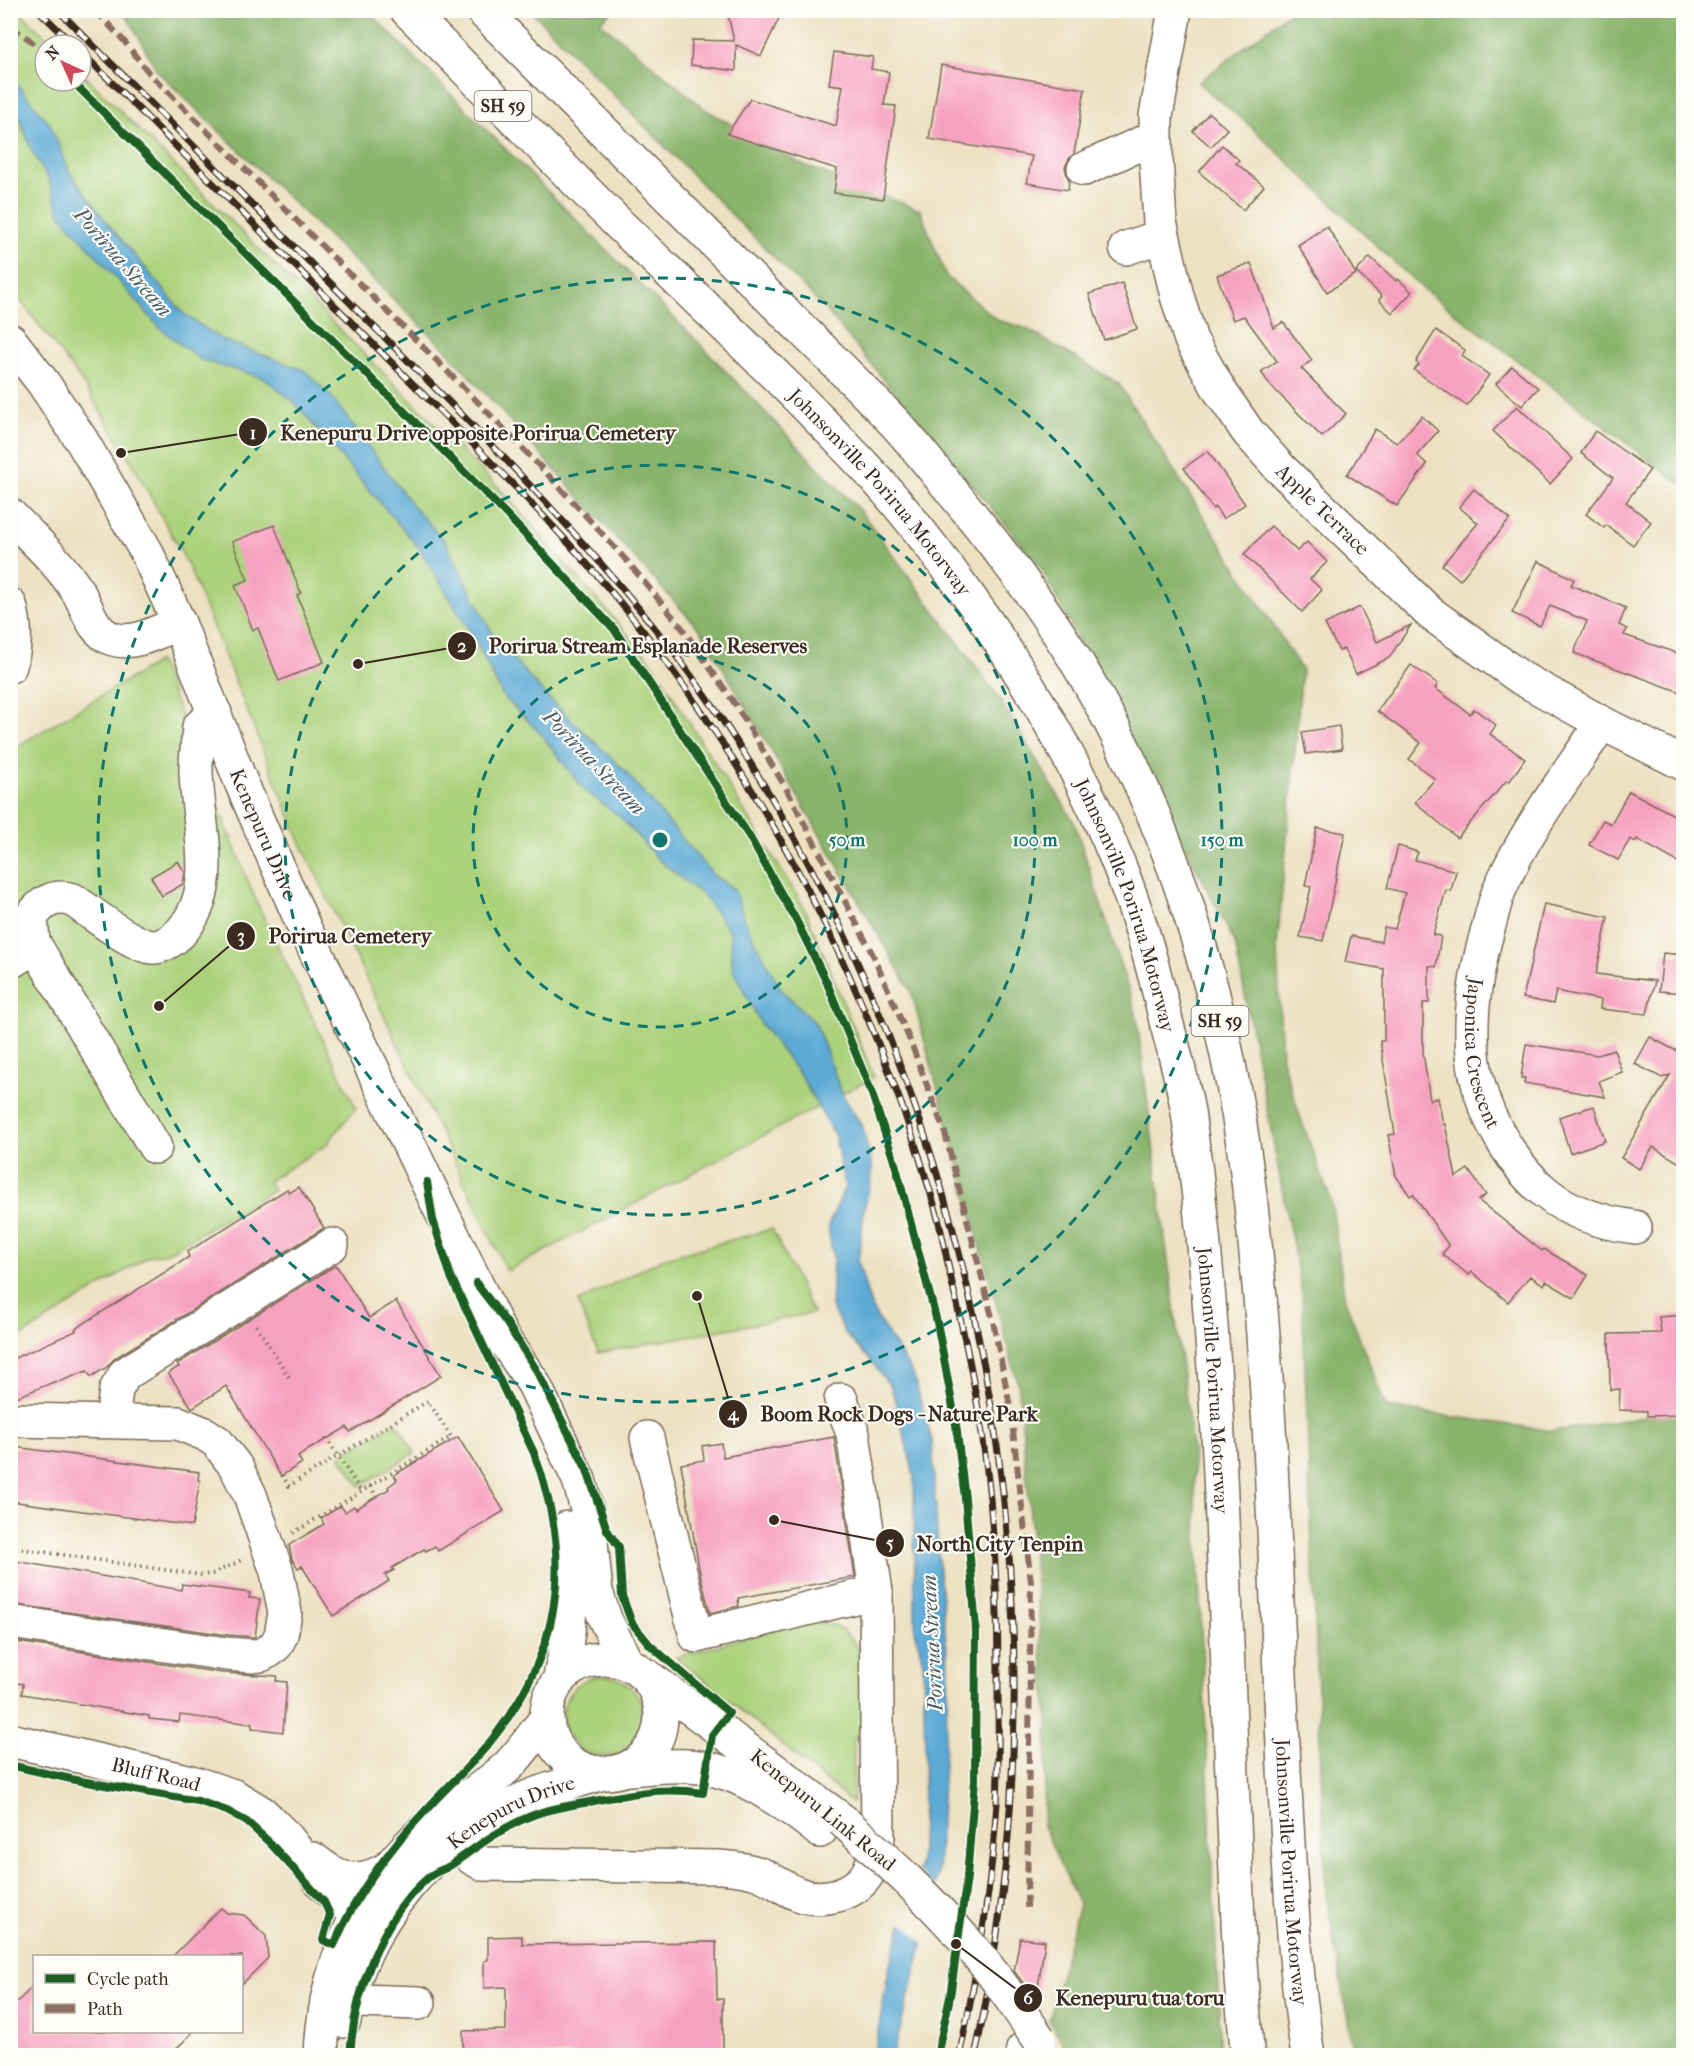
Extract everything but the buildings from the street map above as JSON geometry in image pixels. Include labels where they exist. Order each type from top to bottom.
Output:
[{"type":"main road","name":"Johnsonville Porirua Motorway","points":[[407,10],[597,203],[778,378],[880,484],[936,551],[1004,645],[1042,707],[1099,818],[1120,867],[1162,1004],[1187,1105],[1197,1187],[1209,1300],[1215,1396],[1239,1936],[1248,2055]]},
{"type":"main road","name":"Johnsonville Porirua Motorway","points":[[482,10],[897,425],[976,521],[1057,631],[1125,750],[1153,812],[1177,872],[1205,963],[1233,1080],[1245,1152],[1260,1293],[1296,1964],[1308,2055]]},
{"type":"main road","name":"Apple Terrace","points":[[1175,10],[1156,127],[1160,222],[1177,296],[1191,340],[1220,391],[1248,432],[1280,468],[1430,613],[1521,678],[1683,764]]},
{"type":"main road","points":[[1084,169],[1156,127]]},
{"type":"main road","points":[[1126,248],[1163,236]]},
{"type":"main road","name":"Kenepuru Drive","points":[[10,340],[69,422],[109,484],[146,551],[179,623],[241,782],[304,927],[502,1337],[534,1384],[579,1480],[588,1513],[596,1592],[605,1618],[633,1667]]},
{"type":"main road","points":[[10,515],[69,579],[79,593],[93,622],[105,636],[114,640],[135,641],[179,623]]},
{"type":"main road","points":[[10,605],[15,621],[15,640],[10,666]]},
{"type":"main road","points":[[154,1147],[22,937],[31,917],[41,904],[63,897],[73,900],[138,943],[152,947],[162,945],[177,936],[186,926],[196,908],[204,881],[196,768],[199,727],[215,713]]},
{"type":"main road","name":"Japonica Crescent","points":[[1602,723],[1525,839],[1500,887],[1482,951],[1473,1012],[1473,1051],[1479,1087],[1494,1126],[1514,1160],[1546,1193],[1573,1209],[1613,1224],[1635,1227]]},
{"type":"main road","points":[[112,1421],[116,1390],[125,1374],[332,1245]]},
{"type":"main road","name":"Kenepuru Drive","points":[[502,1337],[513,1379],[555,1473],[566,1519],[571,1593],[560,1678]]},
{"type":"main road","points":[[358,1914],[366,1918],[371,1917],[397,1881],[449,1846],[487,1865],[721,1867],[759,1874],[800,1895],[820,1898],[838,1895],[855,1886],[867,1874],[878,1838],[876,1592],[853,1434],[841,1400]]},
{"type":"main road","points":[[10,1420],[178,1423],[205,1434],[217,1442],[228,1455],[247,1487],[277,1572],[285,1613],[281,1635],[276,1645],[261,1655],[242,1656],[10,1622]]},
{"type":"main road","points":[[647,1438],[696,1636],[876,1592]]},
{"type":"main road","points":[[817,1607],[848,1619],[870,1645],[878,1667]]},
{"type":"main road","points":[[608,1658],[633,1667],[654,1687],[661,1705],[661,1725],[654,1744],[646,1754],[615,1771],[588,1772],[575,1766],[564,1758],[552,1742],[545,1720],[549,1699],[560,1678],[573,1667],[590,1659],[608,1658]]},
{"type":"main road","name":"Kenepuru Link Road","points":[[633,1667],[835,1829],[872,1875],[934,1933],[996,2008],[1035,2050]]},
{"type":"main road","name":"Kenepuru Drive","points":[[341,2055],[337,1959],[358,1914],[391,1867],[433,1822],[508,1766],[545,1720]]},
{"type":"main road","name":"Bluff Road","points":[[10,1740],[224,1791],[262,1813],[288,1839],[330,1892],[358,1914]]},
{"type":"main road","name":"Kenepuru Link Road","points":[[615,1771],[690,1766],[729,1774],[796,1813],[835,1829]]},
{"type":"main road","name":"Kenepuru Drive","points":[[321,2055],[338,2000],[389,1911],[403,1893],[449,1846],[488,1818],[524,1799],[545,1790],[615,1771]]},
{"type":"main road","name":"Bluff Road","points":[[288,1839],[339,1877],[358,1879],[379,1874],[391,1867]]},
{"type":"main road","points":[[338,2000],[419,2003]]},
{"type":"path","points":[[242,1301],[289,1377]]},
{"type":"path","points":[[282,1475],[289,1486],[428,1401],[451,1437],[289,1536]]},
{"type":"path","points":[[326,1438],[361,1491]]},
{"type":"path","points":[[370,1486],[377,1497]]},
{"type":"path","points":[[10,1546],[200,1575],[213,1574],[250,1556]]},
{"type":"green space","points":[[10,11],[19,11],[42,33],[33,33],[33,93],[93,93],[93,84],[499,488],[651,661],[803,905],[874,1077],[842,1094],[816,1024],[781,989],[746,924],[734,889],[714,876],[624,770],[547,697],[496,640],[444,540],[412,505],[303,370],[223,340],[184,314],[109,225],[70,173],[50,124],[17,85],[11,84]]},
{"type":"green space","points":[[121,11],[368,11],[695,339],[861,512],[997,695],[1074,822],[1136,1013],[1193,1453],[1221,2055],[1070,2055],[1049,2020],[1079,1904],[1043,1826],[1048,1723],[1019,1388],[911,991],[702,632],[443,347],[157,71],[131,23]]},
{"type":"green space","points":[[531,11],[612,11],[600,22],[706,110],[801,164],[920,210],[946,276],[997,320],[1025,328],[1118,383],[1302,670],[1277,948],[1282,1060],[1331,1201],[1345,1300],[1386,1407],[1553,1431],[1683,1411],[1683,2055],[1354,2055],[1326,1894],[1302,1293],[1235,943],[1040,566],[825,309]]},
{"type":"green space","points":[[1291,11],[1683,11],[1683,482],[1678,482],[1423,289],[1249,125],[1198,83]]},
{"type":"green space","points":[[11,110],[19,117],[32,151],[48,178],[60,214],[161,329],[201,360],[264,378],[294,402],[419,548],[471,632],[503,696],[542,735],[584,790],[619,816],[660,861],[704,896],[730,932],[733,970],[761,1024],[801,1076],[818,1107],[507,1271],[300,841],[187,563],[130,459],[81,380],[11,288]]},
{"type":"green space","points":[[159,661],[257,903],[356,1108],[326,1145],[268,1181],[273,1190],[165,1254],[150,1255],[11,1343],[11,750]]},
{"type":"green space","points":[[772,1229],[813,1313],[598,1353],[578,1302],[662,1259]]},
{"type":"green space","points":[[396,1422],[415,1453],[360,1486],[340,1456]]},
{"type":"green space","points":[[810,1619],[839,1627],[854,1642],[862,1655],[865,1723],[854,1741],[853,1803],[676,1657]]},
{"type":"green space","points":[[603,1676],[618,1679],[631,1688],[640,1701],[643,1716],[640,1731],[631,1744],[618,1753],[603,1756],[588,1753],[575,1744],[566,1731],[563,1716],[566,1701],[575,1688],[588,1679]]},
{"type":"water","name":"Porirua Stream","points":[[10,84],[17,84],[50,124],[70,173],[109,225],[184,314],[223,340],[304,370],[331,396],[412,505],[444,540],[496,640],[547,697],[624,770],[714,876],[734,889],[746,924],[781,989],[816,1024],[842,1094],[863,1128],[873,1171],[864,1210],[858,1262],[872,1309],[913,1374],[932,1440],[939,1568],[949,1672],[938,1872],[918,1962],[893,2055],[874,2055],[889,1968],[920,1865],[925,1752],[923,1663],[915,1630],[914,1475],[891,1387],[847,1336],[831,1307],[833,1258],[828,1226],[845,1187],[835,1137],[801,1076],[761,1024],[733,970],[730,932],[704,896],[660,861],[619,816],[584,790],[542,735],[503,696],[471,632],[419,548],[294,402],[264,378],[201,360],[161,329],[60,214],[48,178],[32,151],[19,117],[11,110]]},
{"type":"pier","points":[[916,1869],[937,1890],[925,1944],[901,1920]]},
{"type":"railway","points":[[38,10],[62,33]]},
{"type":"railway","points":[[58,10],[489,442],[584,544],[644,615],[673,651],[727,727],[815,876],[888,1034],[944,1198],[984,1366],[1008,1538],[1014,1712],[1003,1885],[975,2056]]},
{"type":"railway","points":[[93,64],[507,478],[607,587],[668,664],[752,790],[824,923],[856,991],[911,1132],[937,1214],[975,1392],[991,1508],[998,1642],[997,1803],[983,1930],[959,2056]]},
{"type":"marked path","points":[[95,10],[124,41],[149,73],[552,479],[627,561],[683,629],[735,704],[787,790],[873,955],[911,1043],[945,1133],[993,1321],[1010,1406],[1031,1582],[1027,1910]]},
{"type":"marked path","points":[[10,26],[33,43]]},
{"type":"cycle path","points":[[84,93],[504,512],[614,629],[749,836],[796,920],[827,983],[871,1091],[896,1167],[937,1322],[956,1424],[965,1499],[976,1629],[975,1780],[967,1877],[950,1997],[937,2056]]},
{"type":"cycle path","points":[[10,1765],[75,1780],[198,1801],[227,1811],[247,1822],[269,1842],[324,1902],[330,1915],[323,1940],[334,1945],[352,1908],[386,1857],[412,1825],[486,1747],[511,1713],[531,1678],[545,1643],[554,1607],[557,1570],[554,1533],[547,1493],[534,1453],[451,1277],[433,1220],[427,1182]]},
{"type":"cycle path","points":[[350,2056],[357,2007],[373,1958],[397,1913],[430,1876],[451,1865],[504,1829],[543,1812],[648,1792],[703,1793],[712,1735],[729,1713],[650,1645],[632,1623],[622,1596],[619,1547],[607,1530],[587,1470],[537,1371],[506,1322],[476,1283]]},
{"type":"place","name":"Kenepuru Drive opposite Porirua Cemetery","points":[[121,453]]},
{"type":"place","name":"Porirua Stream Esplanade Reserves","points":[[358,664]]},
{"type":"place","name":"Porirua Cemetery","points":[[159,1006]]},
{"type":"place","name":"Boom Rock Dogs - Nature Park","points":[[697,1296]]},
{"type":"place","name":"North City Tenpin","points":[[774,1520]]},
{"type":"place","name":"Kenepuru tua toru","points":[[956,1944]]}]
